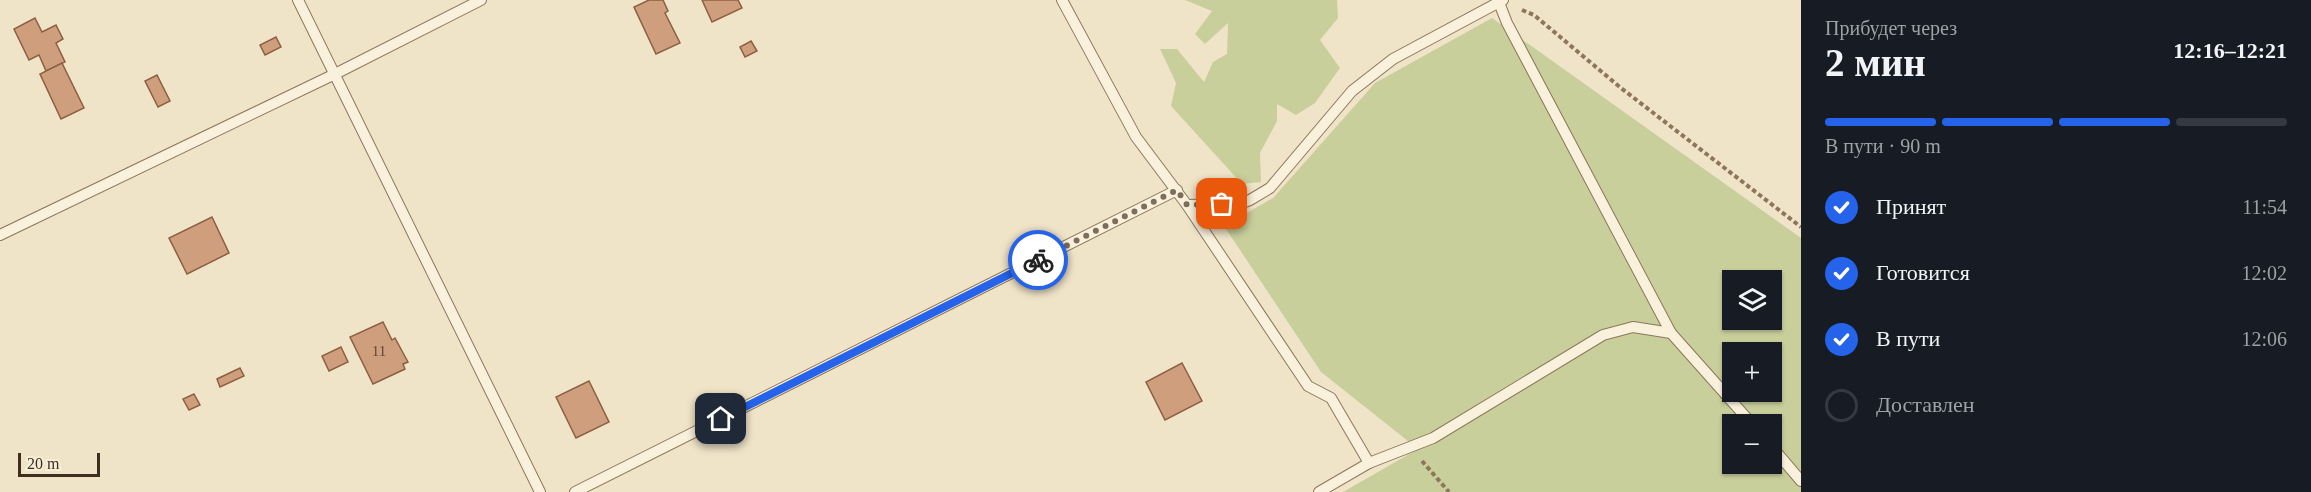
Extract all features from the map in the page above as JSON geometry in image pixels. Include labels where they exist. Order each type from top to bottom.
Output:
[{"type":"lane","points":[[298,0],[540,492]]},
{"type":"lane","points":[[0,236],[335,74],[481,0]]},
{"type":"lane","points":[[1062,0],[1136,137],[1177,190],[1308,386],[1330,398],[1369,463]]},
{"type":"lane","points":[[1187,205],[1239,204],[1270,188],[1352,91],[1393,59],[1500,1],[1507,23],[1671,333],[1743,414]]},
{"type":"lane","points":[[575,492],[1177,190]]},
{"type":"lane","points":[[1319,492],[1369,463],[1433,438],[1603,335],[1633,327],[1671,333]]},
{"type":"lane","points":[[1782,459],[1801,481]]},
{"type":"path","points":[[1500,1],[1534,15],[1621,88],[1801,227]]},
{"type":"path","points":[[1410,447],[1449,492]]},
{"type":"green space","points":[[1185,0],[1337,0],[1338,18],[1320,40],[1340,68],[1315,103],[1296,115],[1277,104],[1277,121],[1260,153],[1261,182],[1242,184],[1171,106],[1176,83],[1160,49],[1177,49],[1204,82],[1213,62],[1227,54],[1228,23],[1205,44],[1195,34],[1212,11]]},
{"type":"green space","points":[[1492,18],[1801,238],[1801,492],[1343,492],[1418,449],[1321,372],[1224,226],[1273,198],[1375,83]]},
{"type":"building","points":[[649,0],[663,0],[668,11],[665,13],[680,43],[656,54],[634,7]]},
{"type":"building","points":[[702,0],[738,0],[742,8],[712,22]]},
{"type":"building","points":[[35,18],[42,32],[56,25],[63,39],[56,43],[65,62],[46,71],[39,55],[29,60],[14,29]]},
{"type":"building","points":[[276,37],[281,47],[265,55],[260,45]]},
{"type":"building","points":[[751,41],[757,51],[745,57],[740,47]]},
{"type":"building","points":[[62,63],[84,108],[61,119],[40,74]]},
{"type":"building","points":[[157,75],[170,101],[158,107],[145,81]]},
{"type":"building","points":[[212,217],[229,253],[187,274],[169,238]]},
{"type":"building","points":[[383,322],[392,340],[395,338],[408,362],[403,364],[405,369],[373,384],[350,337]]},
{"type":"building","points":[[341,347],[348,362],[329,371],[322,356]]},
{"type":"building","points":[[1182,363],[1202,401],[1165,420],[1146,382]]},
{"type":"building","points":[[240,368],[244,376],[220,387],[217,379]]},
{"type":"building","points":[[589,381],[609,422],[576,438],[556,397]]},
{"type":"building","points":[[194,394],[200,405],[189,410],[183,399]]},
{"type":"way so far","points":[[1038,260],[1177,190],[1187,205],[1222,204]]},
{"type":"route","points":[[721,419],[1038,260]]}]
